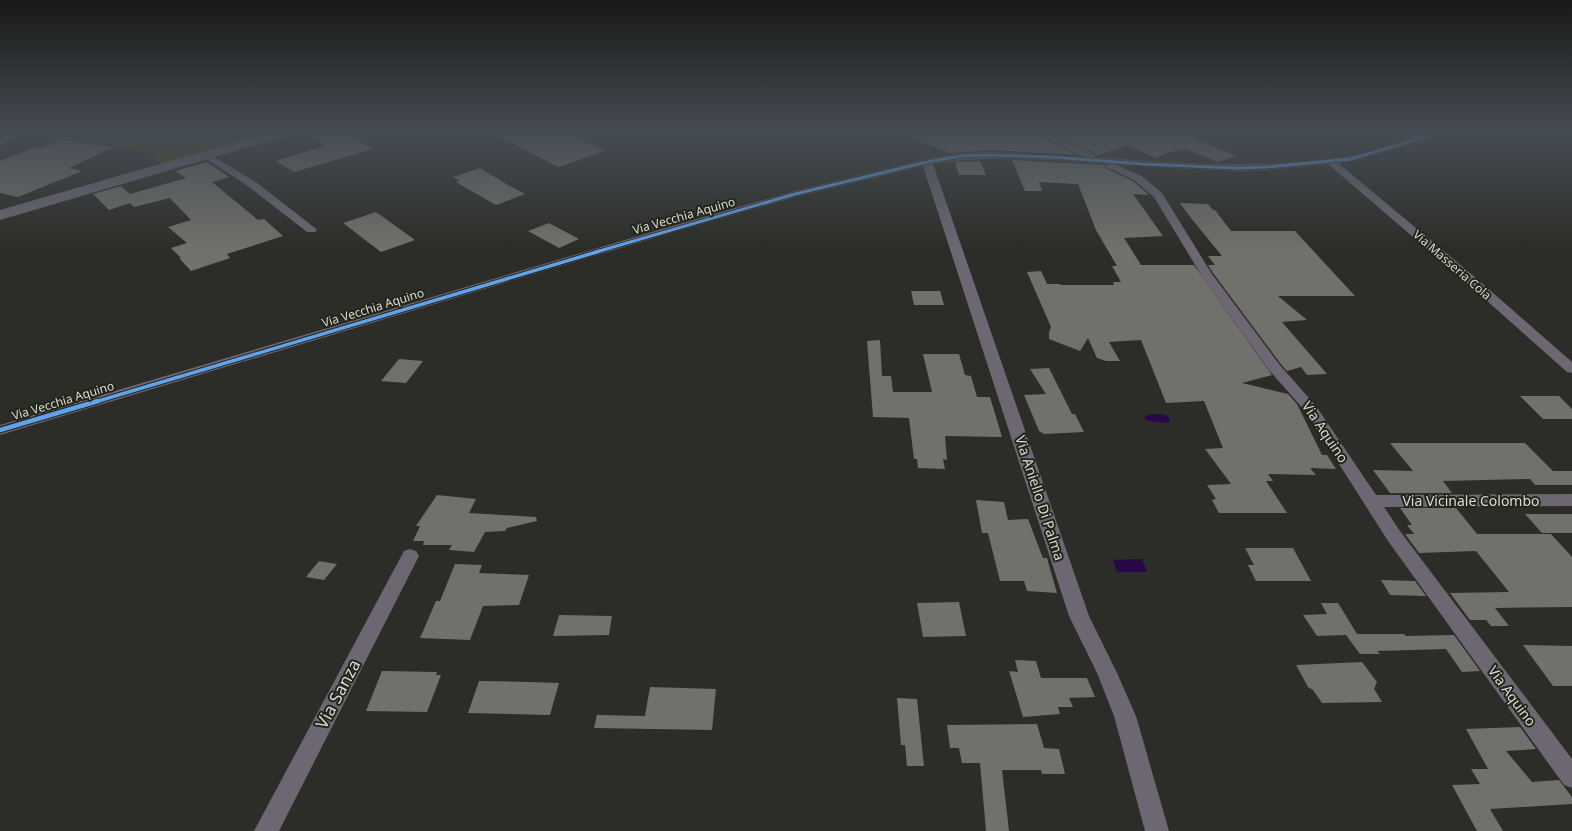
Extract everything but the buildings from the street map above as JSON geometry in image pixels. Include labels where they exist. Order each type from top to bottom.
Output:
[{"type":"main road","points":[[0,215],[148,172]]},
{"type":"street","points":[[233,172],[252,184],[311,230]]},
{"type":"street","name":"Via Vecchia Aquino","points":[[0,430],[666,231],[795,194],[887,172]]},
{"type":"street","name":"Via Aniello Di Palma","points":[[930,172],[1079,616],[1107,673],[1125,716],[1157,831]]},
{"type":"street","name":"Via Aquino","points":[[1124,172],[1138,178],[1158,195],[1208,275],[1274,367],[1312,409],[1394,536],[1572,777]]},
{"type":"street","name":"Via Masseria Cola","points":[[1343,172],[1467,276],[1572,369]]},
{"type":"street","name":"Via Vicinale Colombo","points":[[1371,501],[1572,500]]},
{"type":"street","name":"Via Sanza","points":[[266,831],[410,556]]},
{"type":"shaded area","points":[[1158,414],[1169,417],[1170,422],[1164,423],[1149,421],[1144,418],[1147,415]]},
{"type":"shaded area","points":[[1142,559],[1147,572],[1117,572],[1113,560]]},
{"type":"cycle path","points":[[0,430],[666,231],[795,194],[887,172]]}]
